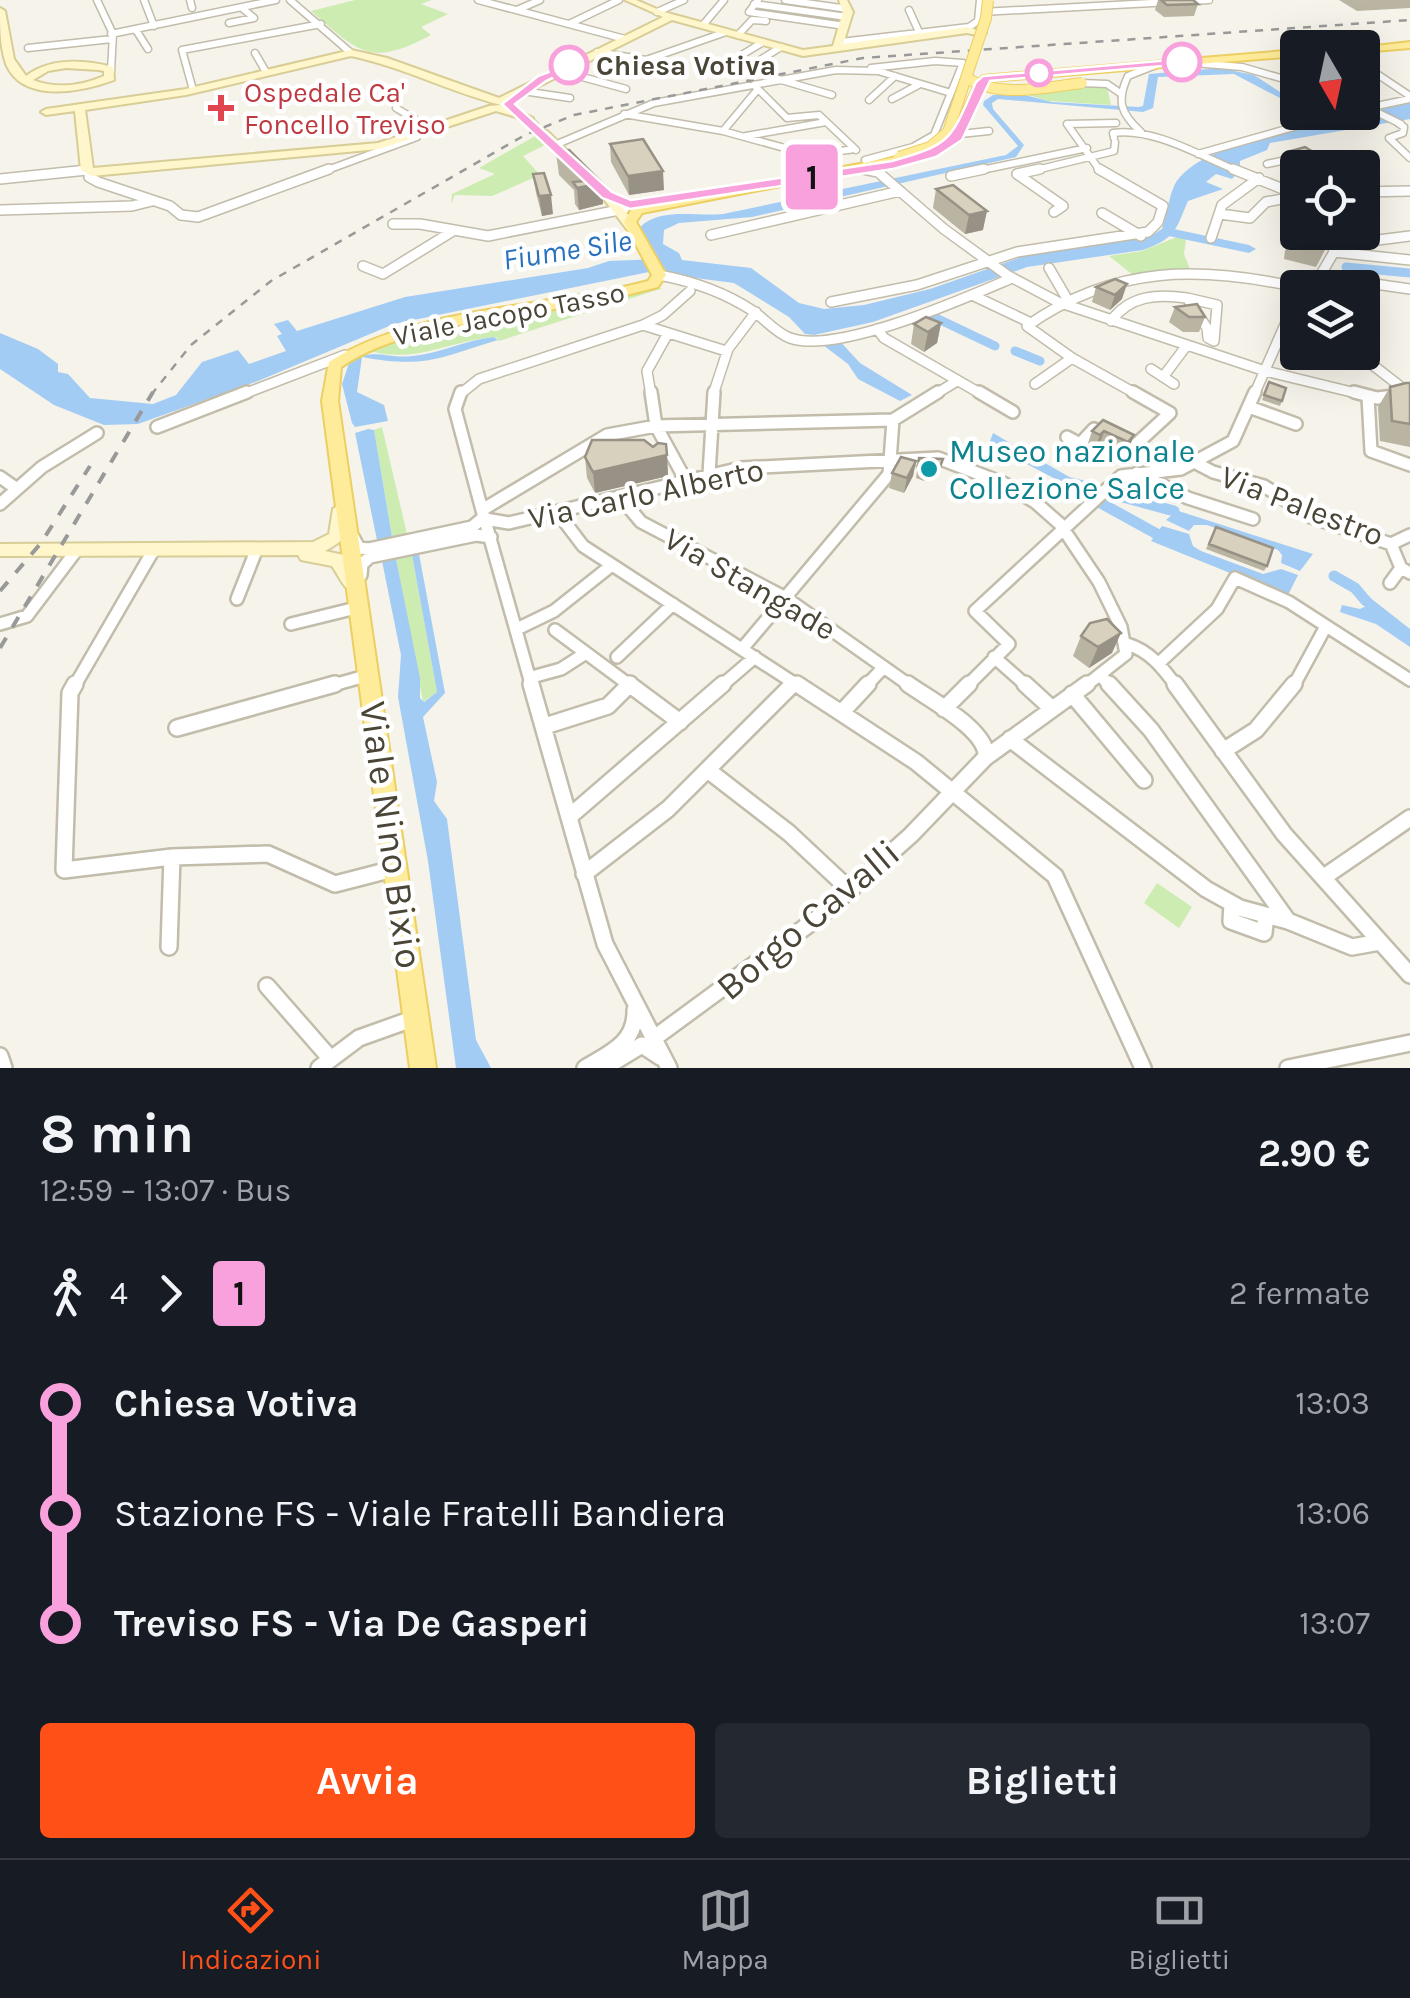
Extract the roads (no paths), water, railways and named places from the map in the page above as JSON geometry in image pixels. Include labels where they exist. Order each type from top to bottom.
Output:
[{"type":"main road","points":[[657,282],[646,250],[632,229],[630,219],[640,208],[845,171],[930,147],[946,136],[982,33],[988,0]]},
{"type":"main road","points":[[1380,47],[1410,45]]},
{"type":"main road","points":[[879,160],[931,154],[960,134],[981,82],[991,77],[1280,55]]},
{"type":"main road","points":[[967,78],[975,85],[1004,89],[1082,84],[1161,64]]},
{"type":"main road","name":"Viale Jacopo Tasso","points":[[345,356],[370,344],[657,282]]},
{"type":"main road","points":[[330,376],[334,365],[345,356]]},
{"type":"main road","name":"Viale Nino Bixio","points":[[330,376],[346,518],[423,1066]]},
{"type":"street","points":[[97,0],[107,14],[112,37],[113,91]]},
{"type":"street","points":[[144,0],[154,26]]},
{"type":"street","points":[[28,48],[112,37],[276,0]]},
{"type":"street","points":[[290,0],[351,53]]},
{"type":"street","points":[[478,0],[625,39]]},
{"type":"street","points":[[517,10],[540,0]]},
{"type":"street","points":[[569,24],[619,0]]},
{"type":"street","points":[[629,0],[670,17],[807,53],[970,26],[978,22],[980,0]]},
{"type":"street","points":[[657,12],[684,0]]},
{"type":"street","points":[[702,25],[724,0]]},
{"type":"street","points":[[786,0],[846,13]]},
{"type":"street","points":[[996,12],[997,0]]},
{"type":"street","points":[[980,12],[1208,0]]},
{"type":"street","points":[[756,2],[748,11],[846,13]]},
{"type":"street","points":[[229,24],[254,18],[242,8]]},
{"type":"street","points":[[908,10],[919,32]]},
{"type":"street","points":[[0,12],[4,48],[14,71],[30,83],[47,88],[86,85],[113,91],[192,90],[351,53],[394,63],[528,120],[518,104],[523,91]]},
{"type":"street","points":[[844,44],[846,13]]},
{"type":"street","points":[[85,107],[85,151],[97,169],[179,214],[198,217],[497,105],[557,70],[670,17]]},
{"type":"street","points":[[598,52],[646,60],[732,34],[755,19],[795,24]]},
{"type":"street","points":[[176,22],[183,31]]},
{"type":"street","points":[[192,90],[182,50],[320,24]]},
{"type":"street","points":[[136,30],[148,49]]},
{"type":"street","points":[[844,44],[968,30],[982,33]]},
{"type":"street","points":[[740,56],[764,42]]},
{"type":"street","points":[[760,60],[781,47]]},
{"type":"street","points":[[255,52],[266,72]]},
{"type":"street","points":[[14,66],[44,69],[95,65],[109,62],[114,54]]},
{"type":"street","points":[[1183,62],[1242,67],[1280,79]]},
{"type":"street","points":[[555,144],[654,102],[755,86],[778,78],[963,63],[942,122],[930,139],[879,160],[854,148],[819,116],[788,118],[755,86]]},
{"type":"street","points":[[831,302],[917,286],[1033,249],[1142,236],[1158,222],[1163,206],[1103,175],[1097,158],[1067,124],[1104,124],[1118,117],[1131,74],[1161,64]]},
{"type":"street","points":[[95,65],[113,91]]},
{"type":"street","points":[[28,79],[44,69]]},
{"type":"street","points":[[557,70],[626,89]]},
{"type":"street","points":[[866,70],[951,93]]},
{"type":"street","points":[[1054,212],[1063,206],[1016,174],[1114,151],[1118,75]]},
{"type":"street","points":[[1380,75],[1410,98]]},
{"type":"street","points":[[869,100],[895,76]]},
{"type":"street","points":[[778,78],[832,94]]},
{"type":"street","points":[[1380,78],[1384,78]]},
{"type":"street","points":[[892,99],[920,84]]},
{"type":"street","points":[[1082,84],[1107,84],[1127,131],[1202,155],[1280,187]]},
{"type":"street","points":[[723,131],[755,86]]},
{"type":"street","points":[[46,112],[85,107],[113,91]]},
{"type":"street","points":[[523,91],[570,98]]},
{"type":"street","points":[[1380,105],[1410,98]]},
{"type":"street","points":[[396,108],[433,130]]},
{"type":"street","points":[[624,114],[723,131],[810,155],[854,148]]},
{"type":"street","points":[[1380,114],[1408,131],[1389,138],[1410,158]]},
{"type":"street","points":[[1118,117],[1147,135]]},
{"type":"street","points":[[742,137],[826,122]]},
{"type":"street","points":[[1202,155],[1228,143],[1280,129]]},
{"type":"street","points":[[0,179],[378,148],[433,130]]},
{"type":"street","points":[[960,134],[990,131]]},
{"type":"street","points":[[544,133],[623,207],[632,229]]},
{"type":"street","points":[[951,176],[1087,148]]},
{"type":"street","points":[[879,160],[876,171],[990,264],[1062,300],[1111,321],[1342,391],[1391,397],[1398,393],[1398,386]]},
{"type":"street","points":[[1267,164],[1280,161]]},
{"type":"street","points":[[1211,238],[1227,200],[1259,178]]},
{"type":"street","points":[[711,235],[898,190]]},
{"type":"street","points":[[1380,192],[1410,191]]},
{"type":"street","points":[[393,224],[420,224],[488,236],[623,207],[699,196]]},
{"type":"street","points":[[1220,214],[1250,218],[1266,202],[1280,199]]},
{"type":"street","points":[[0,210],[132,206],[152,200]]},
{"type":"street","points":[[1102,213],[1142,236]]},
{"type":"street","points":[[363,266],[383,274],[454,231]]},
{"type":"street","points":[[1380,240],[1410,236]]},
{"type":"street","points":[[1324,270],[1334,252],[1410,260]]},
{"type":"street","points":[[1049,268],[1062,300]]},
{"type":"street","points":[[1029,324],[1062,300],[1137,278],[1214,272],[1280,282]]},
{"type":"street","points":[[657,282],[689,279],[756,312],[788,338],[809,341],[878,329],[1010,277]]},
{"type":"street","points":[[657,282],[684,282],[690,285],[690,291]]},
{"type":"street","points":[[1380,286],[1406,290]]},
{"type":"street","points":[[668,1066],[605,944],[455,409],[464,388],[479,379],[643,324],[663,315],[690,291],[707,289]]},
{"type":"street","points":[[972,295],[1029,324],[1072,358],[1170,412],[1132,448]]},
{"type":"street","points":[[1111,321],[1127,303],[1157,296],[1186,297],[1217,305],[1214,340],[1208,338],[1207,328],[1186,297]]},
{"type":"street","points":[[708,474],[714,379],[726,351],[756,312]]},
{"type":"street","points":[[643,324],[726,351]]},
{"type":"street","points":[[878,329],[884,338],[1012,412]]},
{"type":"street","points":[[668,335],[647,372],[656,426],[684,480]]},
{"type":"street","points":[[944,709],[1009,644],[975,611],[1089,502],[1122,476],[1181,469],[1232,442],[1280,336]]},
{"type":"street","points":[[1164,376],[1187,345]]},
{"type":"street","points":[[157,427],[345,356]]},
{"type":"street","points":[[1036,384],[1072,358]]},
{"type":"street","points":[[1150,369],[1174,384]]},
{"type":"street","points":[[1378,370],[1410,394]]},
{"type":"street","points":[[301,373],[330,376]]},
{"type":"street","points":[[418,543],[472,527],[484,515],[608,434],[656,426],[893,420],[958,381]]},
{"type":"street","points":[[1368,396],[1371,451],[1408,464]]},
{"type":"street","points":[[1248,408],[1296,424]]},
{"type":"street","points":[[745,645],[889,474],[893,420]]},
{"type":"street","points":[[1068,437],[1080,444],[1094,429],[1150,458],[1160,471]]},
{"type":"street","points":[[0,504],[16,488],[97,432]]},
{"type":"street","name":"Via Carlo Alberto","points":[[491,537],[509,524],[708,474],[740,468],[893,458],[938,458],[966,465],[1007,486],[1064,526]]},
{"type":"street","name":"Via Palestro","points":[[1194,462],[1212,472],[1264,486],[1295,509],[1330,524],[1392,544],[1410,535]]},
{"type":"street","points":[[1138,473],[1183,496],[1253,519]]},
{"type":"street","points":[[0,477],[16,488]]},
{"type":"street","points":[[0,550],[316,548],[333,541],[340,533],[344,497]]},
{"type":"street","name":"Via Stangade","points":[[620,497],[641,522],[786,598],[872,656],[883,668],[980,735],[988,749],[986,757]]},
{"type":"street","points":[[558,513],[583,546],[745,645],[755,657],[955,791],[1055,876],[1143,1068]]},
{"type":"street","name":"Via Carlo Alberto","points":[[484,515],[509,524]]},
{"type":"street","points":[[346,518],[356,544],[369,553]]},
{"type":"street","points":[[1064,526],[1096,576],[1127,644],[1140,648],[1159,664],[1284,834],[1410,976]]},
{"type":"street","points":[[359,599],[362,564],[369,553],[476,535],[491,537]]},
{"type":"street","points":[[1390,583],[1405,571],[1392,544]]},
{"type":"street","points":[[0,624],[27,616],[76,551]]},
{"type":"street","points":[[153,551],[70,692],[64,870],[172,856],[268,854],[335,884],[397,868]]},
{"type":"street","points":[[238,599],[262,551]]},
{"type":"street","points":[[262,551],[338,560],[359,599]]},
{"type":"street","points":[[519,628],[554,611],[612,565]]},
{"type":"street","points":[[1159,664],[1218,609],[1235,578],[1290,602],[1410,680]]},
{"type":"street","points":[[291,624],[359,599]]},
{"type":"street","points":[[618,656],[673,604]]},
{"type":"street","points":[[1223,752],[1243,744],[1267,721],[1325,628]]},
{"type":"street","points":[[555,630],[680,722]]},
{"type":"street","name":"Borgo Cavalli","points":[[653,1039],[756,970],[851,891],[986,757],[1049,706],[1101,676],[1126,654],[1127,644]]},
{"type":"street","points":[[532,677],[561,669],[586,653]]},
{"type":"street","points":[[569,817],[755,657]]},
{"type":"street","points":[[994,657],[1049,706]]},
{"type":"street","points":[[842,712],[883,668]]},
{"type":"street","points":[[177,728],[369,674]]},
{"type":"street","points":[[1101,676],[1151,730],[1288,921]]},
{"type":"street","points":[[584,874],[710,772],[794,682]]},
{"type":"street","points":[[545,726],[608,706],[631,684]]},
{"type":"street","points":[[1072,694],[1144,780]]},
{"type":"street","points":[[1010,739],[1206,889],[1232,904],[1230,921],[1264,933],[1266,915],[1352,948],[1380,942]]},
{"type":"street","points":[[710,772],[789,833],[851,891]]},
{"type":"street","points":[[1324,878],[1410,818]]},
{"type":"street","points":[[168,947],[172,856]]},
{"type":"street","points":[[267,986],[324,1063],[359,1038],[416,1018]]},
{"type":"street","points":[[586,1068],[630,1038],[636,1025],[634,1006]]},
{"type":"street","points":[[1288,1068],[1410,1043]]},
{"type":"street","points":[[604,1068],[644,1045],[668,1066]]},
{"type":"street","points":[[0,1056],[4,1068]]},
{"type":"water","points":[[1220,68],[1254,75],[1280,92],[1280,98],[1234,74],[1158,77],[1153,108],[1143,112],[998,99],[992,103],[993,109],[1024,145],[1016,157],[752,217],[679,223],[664,230],[663,244],[679,253],[682,260],[751,268],[799,303],[824,309],[864,305],[930,289],[1027,255],[1151,236],[1162,229],[1176,182],[1193,165],[1229,148],[1293,130],[1346,130],[1270,143],[1267,150],[1240,161],[1240,170],[1232,179],[1216,174],[1206,182],[1223,189],[1188,201],[1173,232],[1143,250],[1027,267],[873,322],[814,335],[805,334],[789,317],[734,283],[649,272],[394,324],[258,381],[138,424],[104,425],[54,405],[0,369],[0,333],[38,349],[58,364],[58,372],[68,374],[90,398],[153,404],[176,395],[202,362],[238,350],[249,364],[286,351],[277,336],[282,334],[274,324],[288,320],[297,331],[405,297],[588,268],[609,261],[659,259],[640,227],[658,217],[723,214],[1006,155],[1018,146],[983,105],[993,95],[1021,94],[1052,102],[1139,107],[1143,106],[1149,74]]},
{"type":"water","points":[[1410,103],[1410,119],[1380,124],[1380,110]]},
{"type":"water","points":[[494,337],[498,340],[433,359],[402,362],[362,357],[357,392],[384,405],[388,421],[355,427],[352,423],[342,384],[350,360],[368,355],[375,354],[423,354]]},
{"type":"water","points":[[837,338],[860,363],[912,395],[900,401],[858,379],[848,364],[819,342]]},
{"type":"water","points":[[374,430],[392,537],[377,540],[355,433]]},
{"type":"water","points":[[993,433],[1085,486],[1080,492],[989,444]]},
{"type":"water","points":[[1163,506],[1313,554],[1300,571],[1281,563],[1278,550],[1207,525],[1194,525],[1189,531],[1166,520],[1173,514]]},
{"type":"water","points":[[1162,526],[1189,534],[1193,546],[1201,551],[1263,574],[1281,569],[1298,575],[1289,593],[1282,594],[1151,541]]},
{"type":"water","points":[[419,554],[445,693],[423,717],[437,782],[434,801],[447,819],[476,1040],[491,1068],[456,1068],[428,861],[398,697],[401,655],[382,561],[396,559],[420,678],[420,698],[424,702],[437,692],[412,555]]},
{"type":"water","points":[[1359,589],[1410,629],[1410,647],[1376,624],[1340,612],[1342,605],[1360,609],[1366,606],[1355,590]]},
{"type":"waterway","points":[[1169,232],[1249,249]]},
{"type":"waterway","points":[[1346,267],[1410,273]]},
{"type":"waterway","points":[[934,317],[995,346]]},
{"type":"waterway","points":[[1015,351],[1040,361]]},
{"type":"waterway","points":[[1072,483],[1174,511]]},
{"type":"waterway","points":[[1088,496],[1166,539]]},
{"type":"waterway","points":[[1334,576],[1355,588],[1366,601]]},
{"type":"tunnel","points":[[529,120],[543,133]]},
{"type":"railway","points":[[152,394],[191,345],[271,281],[525,135],[574,115],[863,58],[1410,20]]},
{"type":"railway","points":[[0,648],[152,394]]},
{"type":"railway","points":[[0,591],[41,543],[90,466]]},
{"type":"place","name":"Chiesa Votiva","points":[[569,65]]},
{"type":"place","name":"Ospedale Ca' Foncello Treviso","points":[[221,108]]},
{"type":"place","name":"Museo nazionale Collezione Salce","points":[[929,469]]},
{"type":"water label","name":"Fiume Sile","points":[[567,250]]}]
